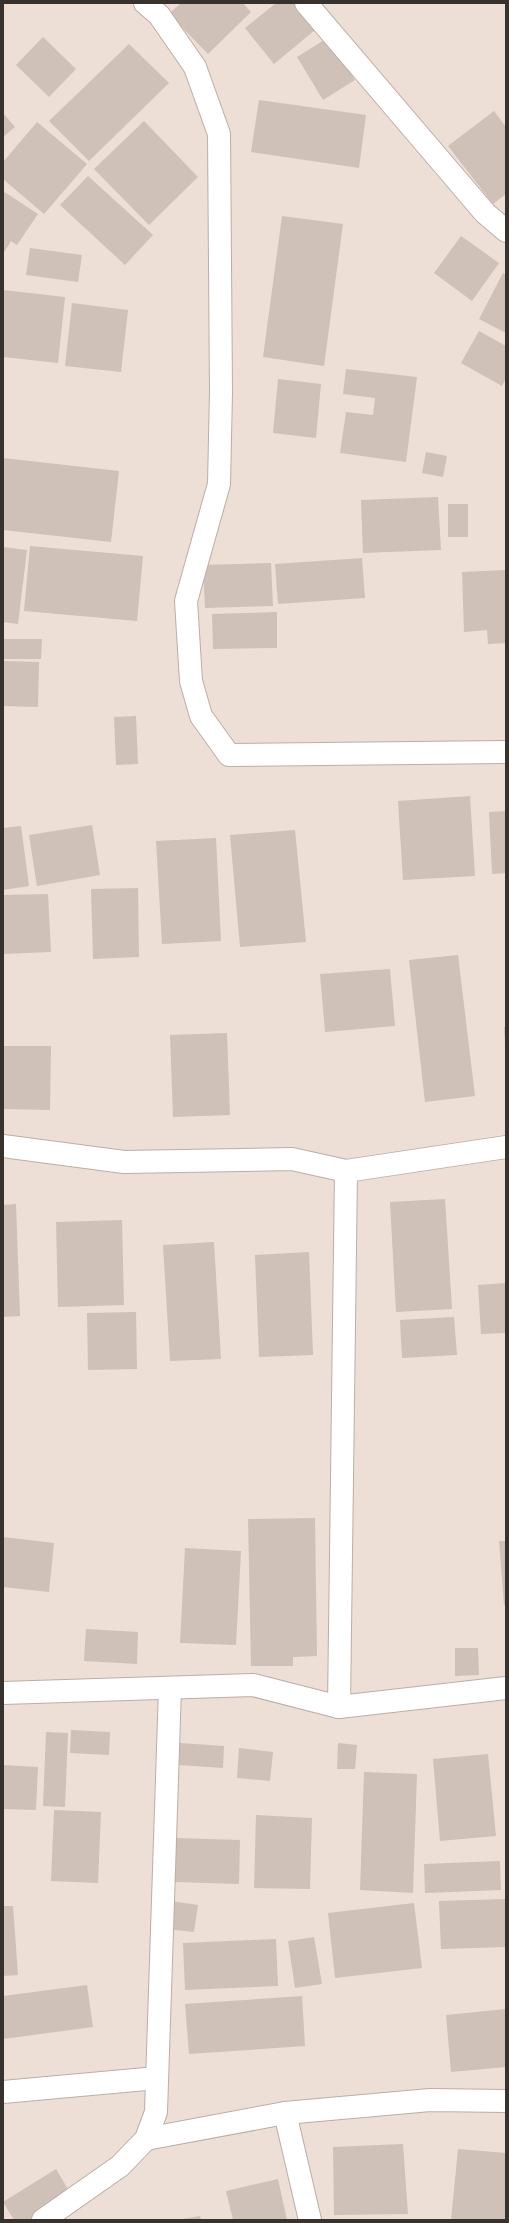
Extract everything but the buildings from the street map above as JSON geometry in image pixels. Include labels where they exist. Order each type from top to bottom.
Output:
[{"type":"street","points":[[145,3],[159,15],[195,67],[219,134],[221,399],[219,484],[186,600],[192,681],[201,716],[229,755],[506,752]]},
{"type":"street","points":[[306,3],[484,214],[506,231]]},
{"type":"street","points":[[3,1146],[124,1162],[292,1159],[346,1171],[506,1147]]},
{"type":"street","points":[[340,1707],[346,1171]]},
{"type":"street","points":[[3,1693],[253,1685],[340,1707],[506,1688]]},
{"type":"street","points":[[43,2220],[120,2166],[146,2139],[156,2112],[170,1688]]},
{"type":"street","points":[[3,2092],[157,2078]]},
{"type":"street","points":[[146,2139],[285,2113],[430,2100],[506,2101]]},
{"type":"street","points":[[285,2113],[310,2220]]}]
